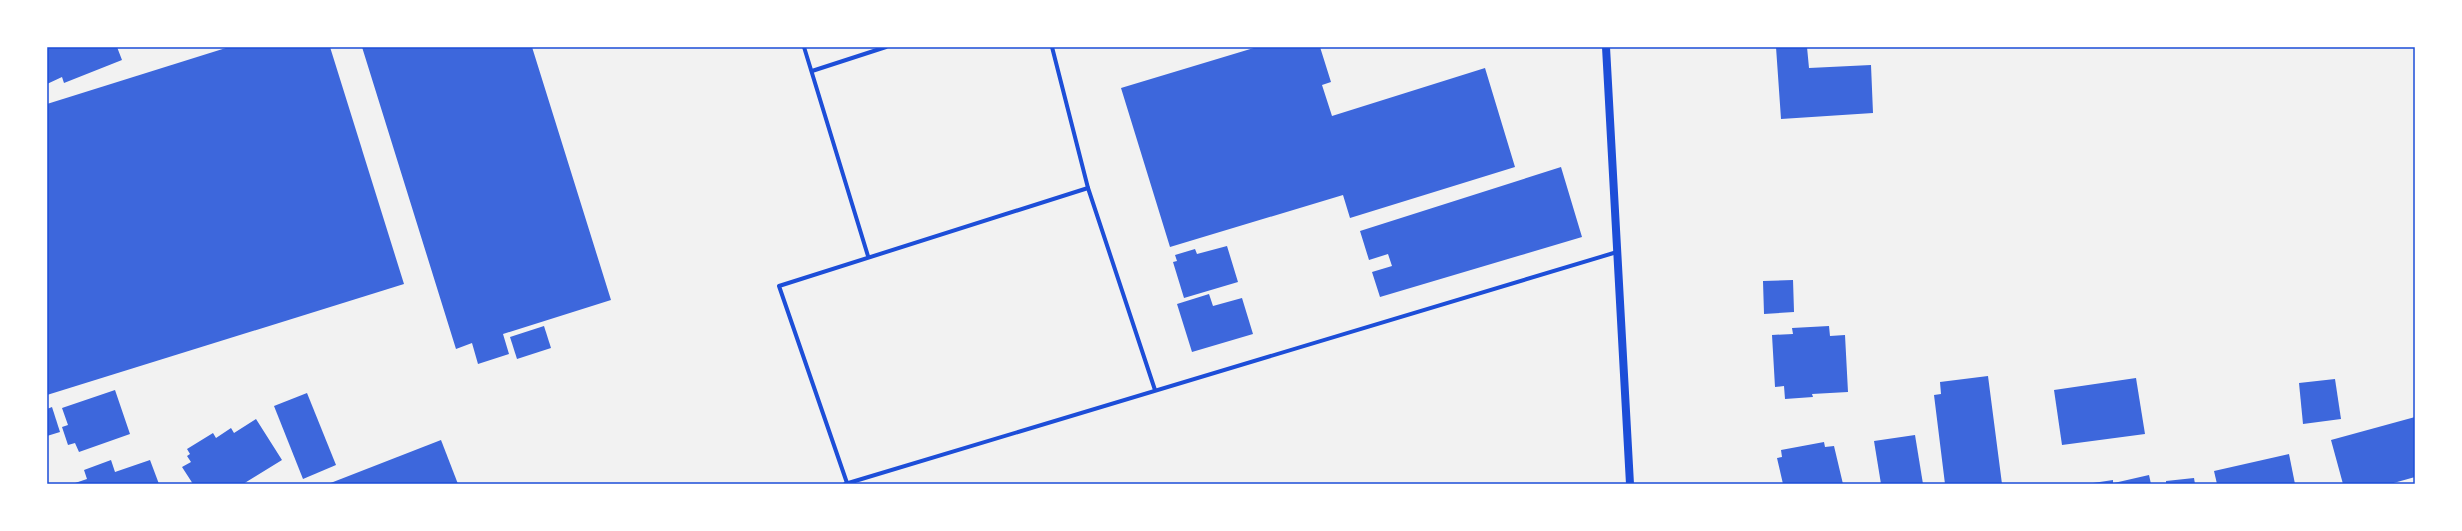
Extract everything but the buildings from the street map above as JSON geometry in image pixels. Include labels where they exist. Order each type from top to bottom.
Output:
[{"type":"main road","points":[[1606,47],[1630,484]]},
{"type":"street","points":[[804,47],[868,256]]},
{"type":"street","points":[[812,71],[886,47]]},
{"type":"street","points":[[1052,47],[1088,188],[1155,390]]},
{"type":"street","points":[[1088,188],[868,256],[779,286],[846,484],[1618,251]]}]
